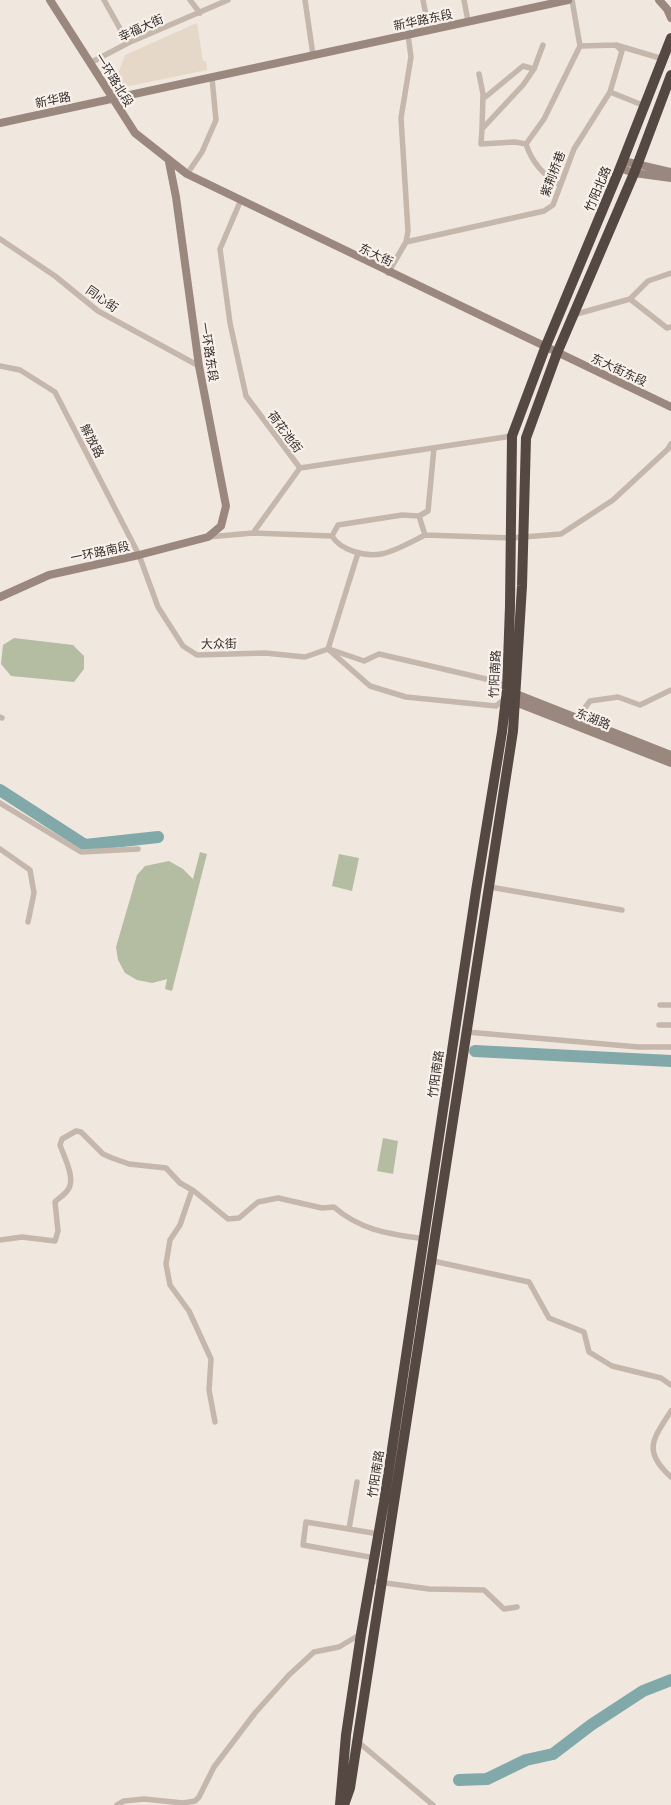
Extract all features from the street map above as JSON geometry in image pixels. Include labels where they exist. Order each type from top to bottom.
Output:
[{"type":"highway","name":"竹阳北路","points":[[545,348],[622,164],[671,38]]},
{"type":"highway","points":[[557,354],[635,169],[671,75]]},
{"type":"highway","name":"竹阳南路","points":[[340,1805],[346,1735],[361,1634],[379,1534],[424,1239],[512,696],[512,436],[545,348]]},
{"type":"highway","name":"竹阳南路","points":[[344,1805],[350,1788],[358,1742],[490,887],[512,696],[524,537],[526,438],[557,354]]},
{"type":"street","name":"一环路北段","points":[[50,0],[135,132],[169,162]]},
{"type":"street","points":[[104,0],[128,43]]},
{"type":"street","points":[[190,0],[200,13]]},
{"type":"street","name":"幸福大街","points":[[90,63],[128,43],[228,0]]},
{"type":"street","points":[[305,0],[313,55]]},
{"type":"street","points":[[423,0],[429,30]]},
{"type":"street","points":[[464,0],[468,22]]},
{"type":"street","name":"新华路东段","points":[[112,99],[568,0]]},
{"type":"street","points":[[526,144],[544,119],[580,46],[572,0]]},
{"type":"street","points":[[659,0],[667,9],[671,18]]},
{"type":"street","points":[[388,273],[406,242],[407,190],[401,118],[411,57],[408,35]]},
{"type":"street","points":[[482,129],[523,85],[534,69],[543,45]]},
{"type":"street","points":[[580,46],[616,45],[663,58]]},
{"type":"street","name":"紫荆桥巷","points":[[406,242],[544,211],[553,205],[574,149],[591,118],[610,92],[622,51],[616,45]]},
{"type":"street","points":[[483,99],[523,66],[534,69]]},
{"type":"street","points":[[479,74],[483,99],[481,144],[515,142],[526,144]]},
{"type":"street","points":[[187,174],[202,152],[216,120],[212,78]]},
{"type":"street","points":[[610,92],[645,106]]},
{"type":"street","name":"新华路","points":[[0,123],[112,99]]},
{"type":"street","points":[[526,144],[531,160],[550,179],[560,185]]},
{"type":"street","name":"东大街","points":[[169,162],[187,174],[240,202],[557,354]]},
{"type":"street","name":"一环路东段","points":[[169,162],[176,197],[199,366],[226,506],[222,526],[208,537]]},
{"type":"street","points":[[622,164],[671,178]]},
{"type":"street","points":[[635,169],[671,172]]},
{"type":"street","name":"荷花池街","points":[[240,202],[220,249],[230,323],[246,396],[300,468],[512,436]]},
{"type":"street","name":"同心街","points":[[0,239],[55,276],[98,311],[199,366]]},
{"type":"street","points":[[573,316],[630,299],[648,280],[671,273]]},
{"type":"street","points":[[630,299],[667,328],[671,327]]},
{"type":"street","name":"东大街东段","points":[[557,354],[671,407]]},
{"type":"street","name":"解放路","points":[[0,366],[20,370],[55,392],[139,555]]},
{"type":"street","points":[[332,536],[337,544],[358,553],[380,554],[425,535],[511,538],[560,534],[613,500],[668,449],[671,444]]},
{"type":"street","points":[[332,536],[338,526],[402,515],[419,516],[428,511],[434,448]]},
{"type":"street","points":[[253,533],[300,468]]},
{"type":"street","points":[[419,516],[425,535]]},
{"type":"street","points":[[208,537],[253,533],[332,536]]},
{"type":"street","name":"一环路南段","points":[[0,597],[50,575],[208,537]]},
{"type":"street","points":[[328,649],[358,553]]},
{"type":"street","name":"大众街","points":[[139,555],[158,607],[173,633],[183,646],[197,655],[264,653],[305,657],[328,649]]},
{"type":"street","points":[[328,649],[364,661],[379,654],[499,682],[512,696],[496,706],[406,697],[370,686],[328,649]]},
{"type":"street","points":[[578,717],[590,701],[618,697],[640,705],[671,690]]},
{"type":"street","name":"东湖路","points":[[512,696],[578,717],[671,755]]},
{"type":"street","name":"东湖路","points":[[512,696],[671,763]]},
{"type":"street","points":[[0,803],[81,852],[138,849]]},
{"type":"street","points":[[0,849],[30,870],[34,892],[28,922]]},
{"type":"street","points":[[490,887],[622,910]]},
{"type":"street","points":[[660,1005],[671,1005]]},
{"type":"street","points":[[659,1025],[671,1025]]},
{"type":"street","points":[[468,1032],[671,1047]]},
{"type":"street","points":[[0,1240],[22,1237],[55,1241],[58,1230],[55,1202],[68,1190],[70,1184],[69,1167],[60,1145],[62,1139],[72,1131],[81,1132],[103,1154],[112,1158],[129,1164],[166,1168],[180,1183],[192,1190],[228,1219],[239,1218],[258,1202],[278,1198],[322,1208],[330,1206],[350,1219],[382,1234],[436,1241]]},
{"type":"street","points":[[192,1190],[180,1225],[170,1240],[166,1264],[170,1285],[189,1311],[201,1332],[211,1359],[209,1390],[215,1422]]},
{"type":"street","points":[[433,1261],[529,1282],[549,1318],[584,1332],[590,1352],[612,1366],[661,1378],[671,1385]]},
{"type":"street","points":[[671,1411],[656,1435],[651,1448],[655,1460],[671,1477]]},
{"type":"street","points":[[349,1529],[357,1482]]},
{"type":"street","points":[[375,1558],[303,1545],[306,1522],[379,1534]]},
{"type":"street","points":[[371,1582],[382,1584],[394,1583],[429,1589],[484,1590],[504,1609],[517,1607]]},
{"type":"street","points":[[117,1805],[124,1801],[144,1799],[183,1803],[194,1801],[199,1797],[214,1767],[254,1713],[289,1676],[314,1652],[339,1648],[361,1634]]},
{"type":"street","points":[[346,1735],[358,1742],[433,1805]]},
{"type":"green space","points":[[14,638],[73,645],[84,656],[84,669],[74,682],[11,676],[1,664],[3,645]]},
{"type":"green space","points":[[200,852],[207,854],[172,991],[165,989],[167,979],[152,983],[137,980],[125,973],[118,960],[116,947],[137,875],[145,866],[169,861],[183,869],[193,879]]},
{"type":"green space","points":[[339,854],[359,858],[352,891],[332,886]]},
{"type":"green space","points":[[383,1138],[398,1141],[393,1174],[377,1171]]},
{"type":"shaded area","points":[[197,23],[203,61],[206,61],[207,70],[119,88],[115,81],[125,55]]},
{"type":"waterway","points":[[0,790],[85,845],[158,837]]},
{"type":"waterway","points":[[475,1051],[671,1061]]},
{"type":"waterway","points":[[459,1780],[487,1779],[526,1760],[553,1754],[591,1725],[643,1691],[671,1680]]}]
